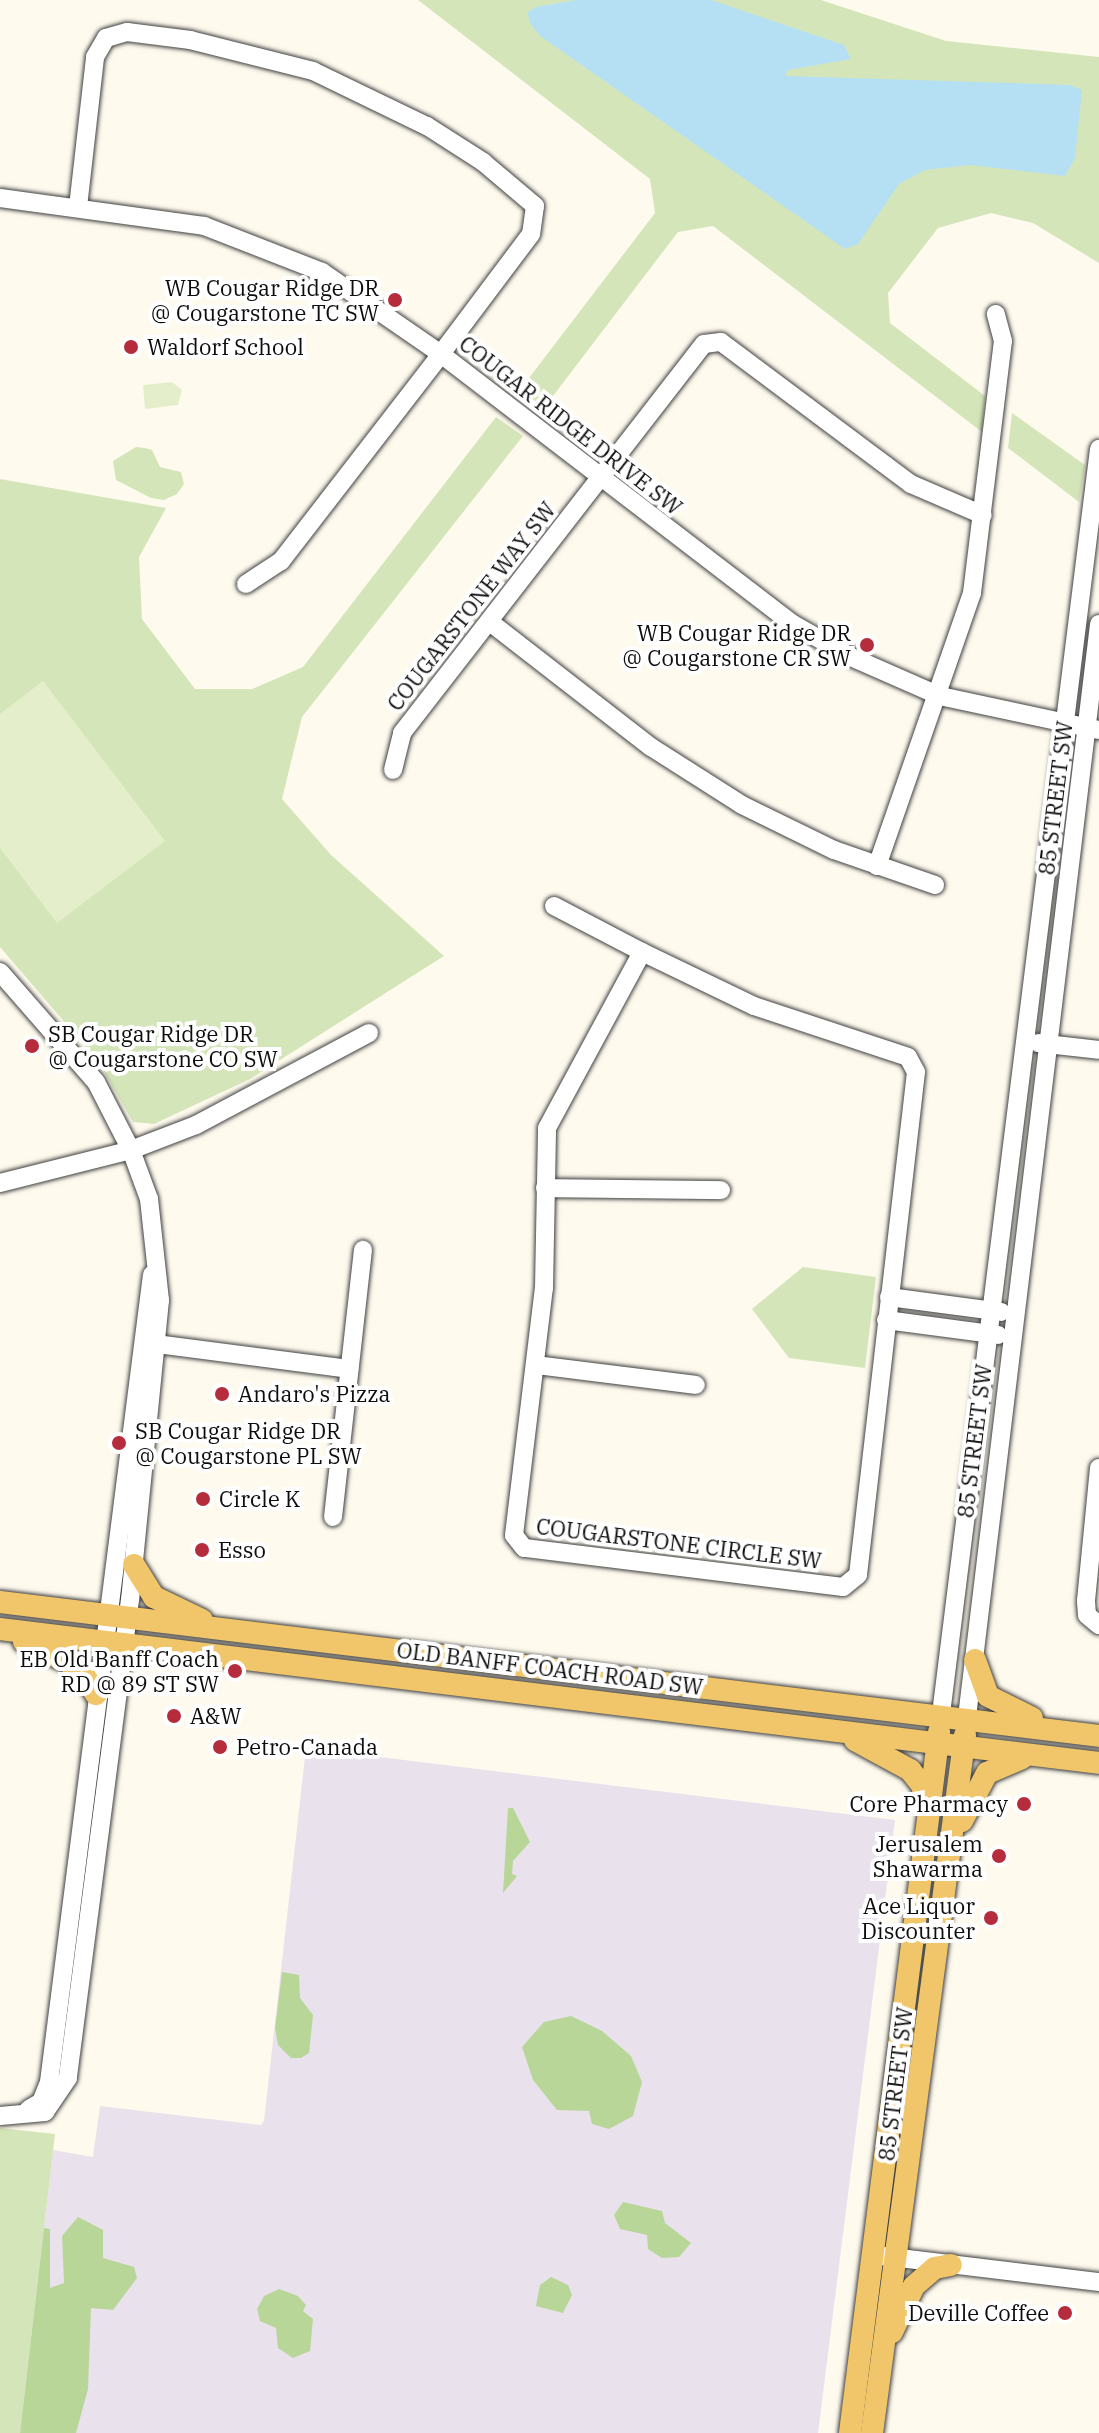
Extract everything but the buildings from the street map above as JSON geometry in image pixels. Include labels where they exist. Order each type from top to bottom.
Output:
[{"type":"main road","points":[[134,1565],[154,1597],[225,1630]]},
{"type":"main road","name":"OLD BANFF COACH ROAD SW","points":[[0,1602],[967,1717],[1097,1736]]},
{"type":"main road","name":"OLD BANFF COACH ROAD SW","points":[[0,1631],[1099,1763]]},
{"type":"main road","points":[[0,1631],[72,1662],[96,1694]]},
{"type":"main road","points":[[975,1660],[983,1688],[995,1702],[1097,1736]]},
{"type":"main road","name":"85 STREET SW","points":[[872,2433],[883,2351],[884,2256],[927,1817],[941,1714]]},
{"type":"main road","name":"85 STREET SW","points":[[850,2433],[884,2256],[950,1852],[967,1717]]},
{"type":"main road","points":[[810,1727],[863,1743],[901,1763],[922,1785],[927,1817]]},
{"type":"main road","points":[[950,1852],[987,1773],[1003,1762],[1040,1756]]},
{"type":"main road","points":[[883,2351],[914,2286],[935,2268],[951,2265]]},
{"type":"street","points":[[78,207],[95,57],[106,38],[127,32],[190,40],[313,71],[427,126],[495,170],[535,206],[531,234],[441,354],[281,561],[246,584]]},
{"type":"street","name":"COUGAR RIDGE DRIVE SW","points":[[0,198],[204,226],[275,250],[322,272],[441,354],[600,479],[793,624],[851,657],[940,696],[1064,726],[1093,729]]},
{"type":"street","points":[[877,866],[940,696],[972,593],[1003,341],[996,314]]},
{"type":"street","name":"COUGARSTONE WAY SW","points":[[393,770],[402,733],[491,623],[704,344],[721,342],[911,484],[983,515]]},
{"type":"street","name":"85 STREET SW","points":[[941,1714],[986,1334],[1026,1041],[1099,449]]},
{"type":"street","points":[[491,623],[700,780],[793,832],[877,866],[935,885]]},
{"type":"street","name":"85 STREET SW","points":[[967,1717],[1047,1044],[1093,729],[1099,624]]},
{"type":"street","points":[[554,906],[642,952]]},
{"type":"street","name":"COUGARSTONE CIRCLE SW","points":[[642,952],[768,1012],[908,1057],[916,1072],[858,1575],[843,1587],[524,1548],[514,1535],[546,1267],[543,1155],[554,1111],[642,952]]},
{"type":"street","points":[[0,972],[96,1082],[131,1150],[149,1199],[154,1268],[160,1300],[150,1344],[116,1617],[105,1790],[49,2082],[41,2109],[0,2115]]},
{"type":"street","points":[[0,1183],[131,1150],[196,1125],[369,1033]]},
{"type":"street","points":[[1026,1041],[1099,1050]]},
{"type":"street","points":[[545,1188],[721,1190]]},
{"type":"street","points":[[333,1517],[363,1250]]},
{"type":"street","points":[[889,1297],[1016,1314]]},
{"type":"street","points":[[886,1320],[1012,1337]]},
{"type":"street","points":[[150,1344],[349,1369]]},
{"type":"street","points":[[536,1365],[696,1385]]},
{"type":"street","points":[[116,1617],[134,1565],[137,1445]]},
{"type":"street","points":[[1099,1468],[1086,1601],[1087,1615],[1099,1625]]},
{"type":"street","points":[[78,1923],[85,1787],[96,1694],[113,1644]]},
{"type":"street","points":[[85,1787],[105,1790]]},
{"type":"street","points":[[884,2256],[1099,2282]]},
{"type":"shaded area","points":[[306,1748],[895,1820],[818,2433],[20,2433],[53,2150],[93,2157],[100,2106],[261,2125],[264,2121]]},
{"type":"green space","points":[[418,0],[821,0],[946,41],[1099,57],[1099,263],[1033,223],[991,213],[938,228],[888,293],[890,323],[985,396],[982,432],[713,226],[678,232],[540,413],[516,395],[655,213],[650,179]]},
{"type":"green space","points":[[172,382],[182,390],[178,405],[145,409],[143,385]]},
{"type":"green space","points":[[1012,413],[1085,465],[1079,502],[1008,448]]},
{"type":"green space","points":[[496,417],[523,436],[302,717],[282,799],[331,855],[444,956],[250,1079],[154,1124],[133,1122],[98,1061],[0,947],[0,479],[166,508],[139,557],[142,619],[195,689],[252,689],[303,667]]},
{"type":"green space","points":[[136,447],[152,450],[160,467],[181,472],[184,484],[177,494],[164,500],[151,498],[116,480],[113,461]]},
{"type":"green space","points":[[43,681],[165,841],[57,923],[0,848],[0,714]]},
{"type":"green space","points":[[803,1267],[876,1277],[865,1368],[789,1358],[752,1309]]},
{"type":"green space","points":[[508,1808],[513,1808],[530,1842],[513,1861],[512,1874],[517,1876],[503,1893]]},
{"type":"green space","points":[[282,1972],[299,1975],[300,1998],[313,2015],[309,2053],[301,2058],[291,2058],[278,2045],[275,2028]]},
{"type":"green space","points":[[571,2016],[602,2031],[631,2056],[642,2082],[633,2116],[609,2129],[592,2124],[589,2111],[557,2110],[533,2080],[522,2047],[544,2022]]},
{"type":"green space","points":[[0,2128],[55,2134],[20,2433],[0,2433]]},
{"type":"green space","points":[[623,2202],[662,2211],[665,2223],[691,2243],[679,2257],[662,2258],[648,2249],[647,2235],[620,2229],[614,2215]]},
{"type":"green space","points":[[78,2217],[103,2230],[103,2258],[134,2267],[137,2278],[113,2310],[91,2308],[88,2389],[76,2433],[20,2433],[44,2228],[50,2229],[50,2288],[64,2283],[62,2236]]},
{"type":"green space","points":[[551,2277],[568,2285],[572,2295],[563,2313],[536,2306],[540,2285]]},
{"type":"green space","points":[[279,2289],[298,2296],[306,2305],[303,2311],[313,2319],[310,2351],[293,2358],[278,2348],[276,2328],[260,2321],[257,2309],[264,2296]]},
{"type":"water","points":[[576,0],[711,0],[844,45],[851,59],[788,70],[785,76],[1070,85],[1082,90],[1075,158],[1065,176],[970,165],[925,170],[899,184],[858,244],[845,249],[540,36],[529,22],[528,12],[536,7]]},
{"type":"place","name":"WB Cougar Ridge DR @ Cougarstone TC SW","points":[[395,300]]},
{"type":"place","name":"Waldorf School","points":[[131,347]]},
{"type":"place","name":"WB Cougar Ridge DR @ Cougarstone CR SW","points":[[867,645]]},
{"type":"place","name":"SB Cougar Ridge DR @ Cougarstone CO SW","points":[[32,1046]]},
{"type":"place","name":"Andaro's Pizza","points":[[222,1394]]},
{"type":"place","name":"SB Cougar Ridge DR @ Cougarstone PL SW","points":[[119,1443]]},
{"type":"place","name":"Circle K","points":[[203,1499]]},
{"type":"place","name":"Esso","points":[[202,1550]]},
{"type":"place","name":"EB Old Banff Coach RD @ 89 ST SW","points":[[235,1671]]},
{"type":"place","name":"A&W","points":[[174,1716]]},
{"type":"place","name":"Petro-Canada","points":[[220,1747]]},
{"type":"place","name":"Core Pharmacy","points":[[1024,1804]]},
{"type":"place","name":"Jerusalem Shawarma","points":[[999,1856]]},
{"type":"place","name":"Ace Liquor Discounter","points":[[991,1918]]},
{"type":"place","name":"Deville Coffee","points":[[1065,2313]]}]
